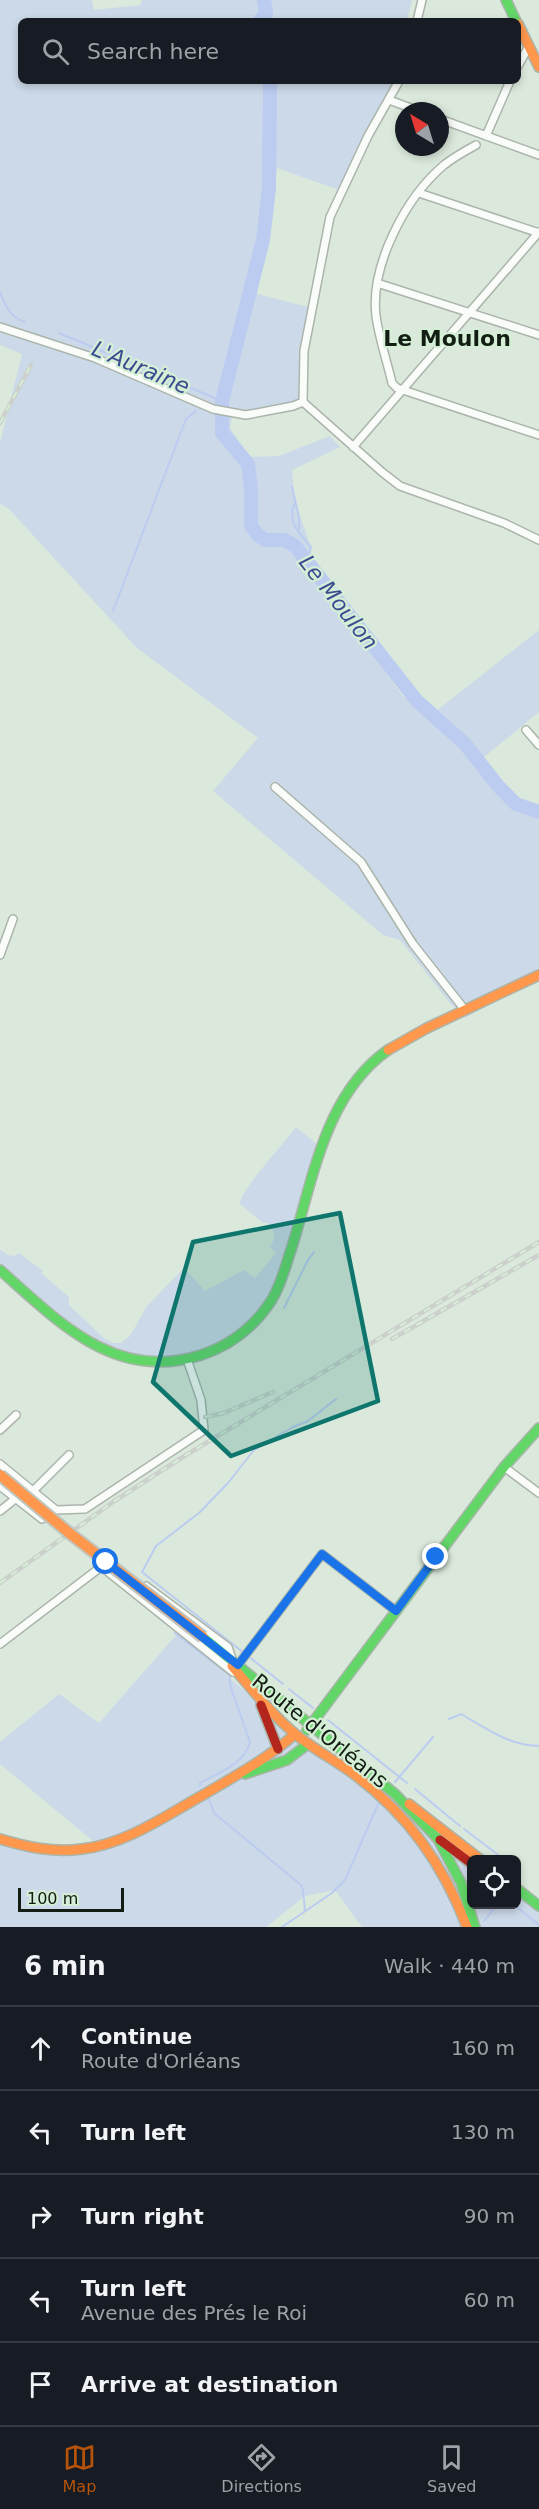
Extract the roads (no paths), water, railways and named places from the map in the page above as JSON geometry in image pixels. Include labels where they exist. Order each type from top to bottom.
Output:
[{"type":"main road","points":[[506,0],[515,18]]},
{"type":"main road","points":[[521,31],[539,67]]},
{"type":"main road","points":[[0,1270],[77,1335],[101,1349],[123,1357],[144,1362],[187,1359],[218,1349],[243,1334],[257,1321],[273,1298],[333,1118],[352,1083],[369,1064],[394,1044],[539,975]]},
{"type":"main road","points":[[0,1839],[32,1849],[60,1852],[116,1842],[135,1834],[236,1776],[278,1749],[295,1734],[309,1728],[504,1467],[539,1428]]},
{"type":"main road","name":"Route d'Orléans","points":[[0,1475],[68,1532],[236,1663],[293,1711],[309,1728],[326,1737],[393,1798]]},
{"type":"main road","name":"Route d'Orléans","points":[[216,1648],[259,1699],[295,1734],[393,1798]]},
{"type":"main road","points":[[246,1682],[289,1721],[309,1728]]},
{"type":"main road","points":[[259,1699],[278,1749]]},
{"type":"main road","points":[[236,1776],[282,1764],[291,1759],[308,1744],[309,1728]]},
{"type":"main road","points":[[393,1798],[420,1828],[445,1874],[467,1927]]},
{"type":"main road","points":[[393,1798],[474,1855]]},
{"type":"main road","points":[[420,1828],[467,1861]]},
{"type":"main road","points":[[438,1839],[467,1897]]},
{"type":"main road","points":[[521,1892],[539,1906]]},
{"type":"main road","points":[[521,1899],[539,1911]]},
{"type":"main road","points":[[472,1909],[475,1927]]},
{"type":"street","points":[[418,18],[422,0]]},
{"type":"street","points":[[521,61],[529,46]]},
{"type":"street","points":[[397,84],[368,136],[330,217],[304,351],[303,402],[400,486],[504,523],[539,540]]},
{"type":"street","points":[[486,136],[509,84]]},
{"type":"street","points":[[389,100],[395,102]]},
{"type":"street","points":[[449,122],[539,155]]},
{"type":"street","points":[[476,146],[446,164],[419,193],[386,251],[377,283],[376,315],[379,333],[392,383],[401,391],[539,435]]},
{"type":"street","points":[[353,447],[539,233],[419,193]]},
{"type":"street","points":[[377,283],[539,335]]},
{"type":"street","points":[[0,327],[95,358],[213,409],[233,414],[267,412],[303,402]]},
{"type":"street","points":[[524,532],[539,533]]},
{"type":"street","points":[[526,730],[539,745]]},
{"type":"street","points":[[275,786],[361,862],[413,944],[465,1010]]},
{"type":"street","points":[[0,955],[13,919]]},
{"type":"street","points":[[0,1486],[42,1519],[56,1510],[86,1509],[204,1430],[201,1400],[187,1359]]},
{"type":"street","points":[[0,1430],[16,1415]]},
{"type":"street","points":[[33,1491],[69,1455]]},
{"type":"street","points":[[0,1464],[56,1510]]},
{"type":"street","points":[[504,1467],[539,1493]]},
{"type":"street","points":[[0,1511],[15,1499]]},
{"type":"street","points":[[0,1644],[111,1560],[228,1647],[236,1663],[322,1554],[396,1611]]},
{"type":"street","points":[[102,1567],[246,1682]]},
{"type":"waterway","name":"Le Moulon","points":[[262,18],[266,13],[264,0]]},
{"type":"waterway","name":"Le Moulon","points":[[270,84],[269,188],[263,240],[222,401],[222,433],[248,464],[251,526],[265,540],[284,540],[295,546],[417,701],[465,744],[499,787],[516,804],[539,812]]},
{"type":"waterway","name":"L'Auraine","points":[[0,292],[9,311],[25,322]]},
{"type":"waterway","name":"L'Auraine","points":[[59,333],[222,401]]},
{"type":"waterway","points":[[113,611],[186,419],[196,411]]},
{"type":"waterway","points":[[292,487],[299,517],[299,529]]},
{"type":"waterway","points":[[295,503],[293,521],[298,532],[311,547],[307,562]]},
{"type":"waterway","points":[[284,1308],[314,1252]]},
{"type":"waterway","points":[[244,1653],[142,1572],[156,1546],[199,1513],[228,1483],[254,1450],[293,1427],[308,1421],[336,1399]]},
{"type":"waterway","points":[[175,1633],[230,1676],[230,1685],[250,1742],[247,1750],[237,1762],[200,1783],[200,1786]]},
{"type":"waterway","points":[[248,1656],[283,1684]]},
{"type":"waterway","points":[[289,1689],[313,1708]]},
{"type":"waterway","points":[[449,1719],[461,1714],[517,1743],[539,1746]]},
{"type":"waterway","points":[[328,1720],[407,1783]]},
{"type":"waterway","points":[[395,1782],[433,1737]]},
{"type":"waterway","points":[[415,1789],[460,1826]]},
{"type":"waterway","points":[[209,1799],[214,1813],[301,1885],[305,1911]]},
{"type":"waterway","points":[[282,1927],[332,1893],[345,1880],[379,1802]]},
{"type":"waterway","points":[[464,1829],[498,1855]]},
{"type":"waterway","points":[[484,1921],[494,1909]]},
{"type":"waterway","points":[[519,1909],[539,1925]]},
{"type":"railway","points":[[0,423],[31,365]]},
{"type":"railway","points":[[0,1583],[113,1502],[186,1455],[539,1242]]},
{"type":"railway","points":[[392,1339],[539,1255]]},
{"type":"railway","points":[[205,1417],[224,1413],[273,1392]]},
{"type":"district","name":"Le Moulon","points":[[447,338]]}]
